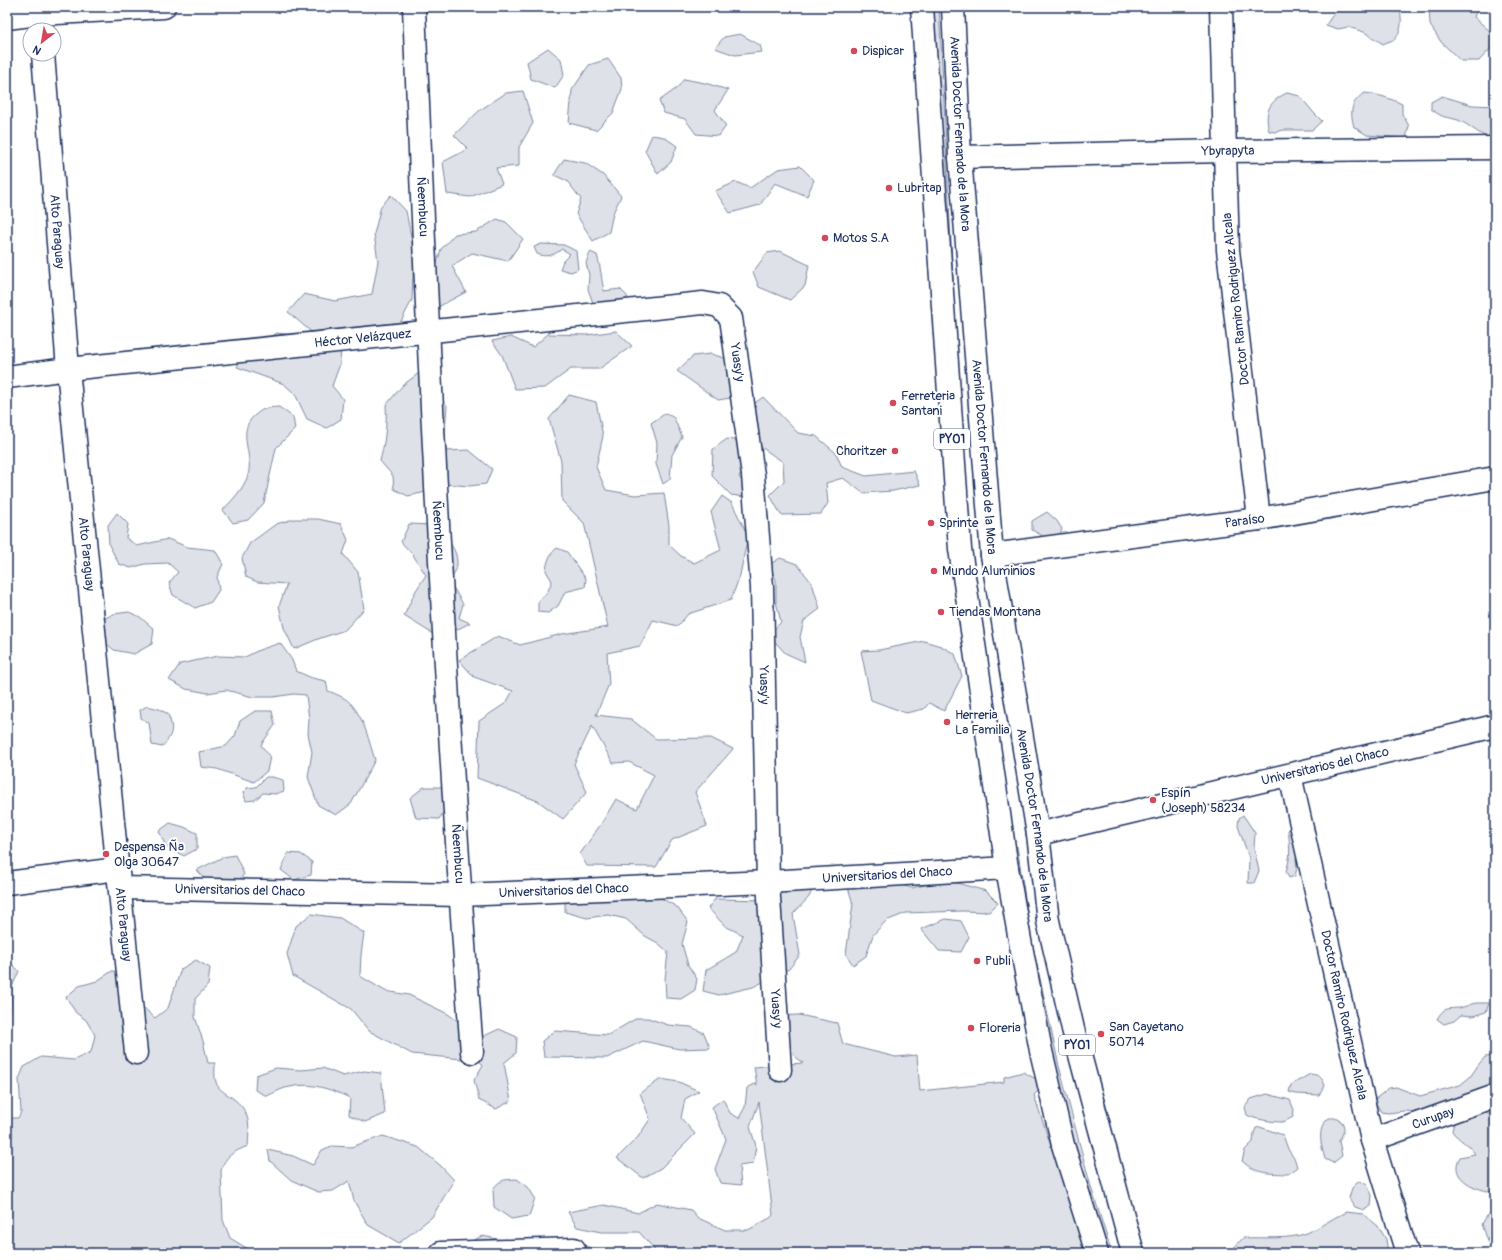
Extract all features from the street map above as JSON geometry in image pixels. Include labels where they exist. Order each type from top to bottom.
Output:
[{"type":"main road","points":[[7,18],[40,17],[164,7]]},
{"type":"main road","name":"Ñeembucu","points":[[414,7],[427,331],[460,894],[472,1052]]},
{"type":"main road","name":"PY01","points":[[922,7],[960,549],[1007,868],[1042,1051],[1063,1145],[1097,1253]]},
{"type":"main road","name":"Avenida Doctor Fernando de la Mora","points":[[953,7],[960,157],[992,555],[1038,834],[1048,921],[1072,1029],[1133,1253]]},
{"type":"main road","name":"Doctor Ramiro Rodriguez Alcala","points":[[1221,7],[1228,250],[1259,519]]},
{"type":"main road","name":"Alto Paraguay","points":[[44,62],[68,368],[136,1053]]},
{"type":"main road","name":"Ybyrapyta","points":[[960,157],[1225,151],[1495,148]]},
{"type":"main road","name":"Héctor Velázquez","points":[[7,376],[68,368],[703,303],[719,306]]},
{"type":"main road","name":"Yuasy'y","points":[[719,306],[731,318],[753,475],[762,587],[768,882],[780,1070]]},
{"type":"main road","name":"Paraíso","points":[[992,555],[1259,519],[1495,478]]},
{"type":"main road","name":"Universitarios del Chaco","points":[[1038,834],[1495,726]]},
{"type":"main road","name":"Doctor Ramiro Rodriguez Alcala","points":[[1290,775],[1372,1140],[1406,1253]]},
{"type":"main road","name":"Universitarios del Chaco","points":[[7,883],[119,878],[460,894],[768,882],[1007,868]]},
{"type":"main road","name":"Curupay","points":[[1372,1140],[1495,1096]]},
{"type":"main road","points":[[441,1253],[574,1249]]},
{"type":"shaded area","points":[[932,7],[939,7],[964,494]]},
{"type":"shaded area","points":[[1338,7],[1399,7],[1401,15],[1401,28],[1398,36],[1395,39],[1383,44],[1364,32],[1348,27],[1338,29],[1326,25]]},
{"type":"shaded area","points":[[1429,7],[1478,7],[1474,17],[1492,33],[1492,47],[1479,61],[1461,61],[1441,42],[1430,25]]},
{"type":"shaded area","points":[[740,34],[760,45],[762,52],[735,55],[715,48],[724,37]]},
{"type":"shaded area","points":[[548,48],[561,59],[564,75],[555,88],[531,79],[527,62]]},
{"type":"shaded area","points":[[608,59],[621,78],[622,89],[613,113],[596,130],[569,123],[572,90],[589,65]]},
{"type":"shaded area","points":[[684,79],[705,83],[728,90],[715,110],[726,126],[719,136],[696,134],[685,119],[664,113],[659,101],[677,88]]},
{"type":"shaded area","points":[[523,91],[533,123],[519,147],[519,166],[496,168],[502,184],[470,197],[447,194],[443,162],[468,149],[454,135],[480,110],[506,93]]},
{"type":"shaded area","points":[[1287,93],[1300,96],[1322,121],[1312,130],[1269,131],[1267,118],[1269,108],[1276,100]]},
{"type":"shaded area","points":[[1365,93],[1374,94],[1402,104],[1402,114],[1409,126],[1406,138],[1367,135],[1354,127],[1352,108],[1356,100]]},
{"type":"shaded area","points":[[1442,96],[1472,105],[1495,106],[1495,139],[1481,134],[1463,122],[1442,116],[1431,109],[1431,102]]},
{"type":"shaded area","points":[[652,135],[664,137],[677,146],[671,162],[658,174],[645,151]]},
{"type":"shaded area","points":[[564,159],[585,163],[603,175],[621,196],[613,213],[609,232],[593,241],[576,214],[581,199],[567,181],[554,175]]},
{"type":"shaded area","points":[[800,166],[814,180],[807,196],[775,183],[760,205],[730,213],[715,191],[736,182],[750,188],[778,169]]},
{"type":"shaded area","points":[[391,195],[406,211],[414,252],[412,300],[394,335],[316,336],[288,312],[304,294],[335,301],[372,294],[378,261],[374,234],[381,206]]},
{"type":"shaded area","points":[[497,219],[506,222],[523,239],[508,261],[472,253],[452,266],[466,292],[438,307],[432,281],[441,249],[455,234],[476,232]]},
{"type":"shaded area","points":[[541,244],[564,245],[576,251],[578,269],[571,272],[560,269],[563,261],[570,254],[562,249],[550,255],[544,256],[537,254],[534,247]]},
{"type":"shaded area","points":[[780,251],[809,265],[805,286],[790,300],[759,287],[753,272],[767,253]]},
{"type":"shaded area","points":[[590,252],[597,255],[604,291],[620,289],[628,297],[619,303],[611,305],[593,303],[588,289],[589,275],[586,263]]},
{"type":"shaded area","points":[[616,331],[632,346],[599,369],[571,369],[545,388],[515,389],[502,355],[492,341],[511,337],[533,347],[548,334],[587,335]]},
{"type":"shaded area","points":[[277,333],[310,337],[341,347],[340,364],[332,386],[343,399],[341,419],[327,428],[307,419],[295,394],[284,384],[237,367],[245,350]]},
{"type":"shaded area","points":[[711,354],[731,360],[743,396],[718,400],[677,371],[693,356]]},
{"type":"shaded area","points":[[419,373],[447,406],[445,430],[446,451],[469,450],[492,469],[486,484],[469,486],[445,484],[426,492],[408,496],[394,489],[393,476],[380,461],[385,433],[386,405],[403,385]]},
{"type":"shaded area","points":[[569,395],[596,402],[603,436],[596,467],[606,490],[635,495],[664,493],[669,526],[669,545],[681,556],[694,563],[721,550],[711,512],[722,496],[732,503],[748,536],[740,575],[731,600],[688,614],[678,626],[653,620],[640,646],[607,653],[609,684],[596,715],[631,719],[656,739],[711,738],[733,749],[695,792],[707,826],[672,840],[656,867],[587,866],[580,854],[616,799],[637,809],[654,775],[629,762],[613,763],[592,726],[574,764],[587,792],[563,819],[538,801],[477,778],[479,721],[506,703],[513,691],[474,677],[459,660],[498,636],[520,645],[562,634],[608,627],[584,523],[562,501],[561,461],[549,419]]},
{"type":"shaded area","points":[[763,397],[798,433],[816,436],[836,453],[842,467],[866,476],[914,471],[920,485],[893,491],[863,493],[843,478],[826,483],[828,503],[821,514],[781,515],[770,495],[784,481],[783,462],[761,447],[747,409]]},
{"type":"shaded area","points":[[279,407],[293,417],[295,429],[276,448],[264,503],[248,520],[233,523],[223,510],[241,490],[248,475],[249,460],[246,444],[246,429],[254,416],[263,409]]},
{"type":"shaded area","points":[[666,413],[674,418],[682,437],[672,455],[670,479],[663,484],[656,464],[657,443],[651,423]]},
{"type":"shaded area","points":[[727,439],[740,441],[754,458],[739,476],[751,498],[731,495],[712,476],[713,449]]},
{"type":"shaded area","points":[[1047,512],[1057,521],[1062,529],[1060,535],[1048,539],[1032,530],[1032,521]]},
{"type":"shaded area","points":[[117,513],[128,524],[126,538],[137,546],[168,539],[187,547],[215,550],[223,564],[217,577],[219,590],[211,602],[195,608],[173,595],[169,583],[178,572],[168,563],[145,564],[131,568],[119,564],[109,545],[108,525]]},
{"type":"shaded area","points":[[294,519],[318,519],[341,524],[348,540],[343,554],[358,572],[364,609],[345,630],[294,649],[284,628],[279,606],[287,584],[257,582],[246,577],[242,558],[250,543],[276,524]]},
{"type":"shaded area","points":[[409,524],[432,525],[449,542],[457,558],[457,566],[450,582],[463,604],[459,618],[470,623],[454,631],[433,634],[404,616],[415,592],[426,575],[413,555],[401,542]]},
{"type":"shaded area","points":[[557,548],[567,552],[586,579],[585,587],[565,592],[558,606],[548,613],[538,612],[538,602],[548,591],[552,581],[546,571],[548,561],[552,553]]},
{"type":"shaded area","points":[[780,558],[797,564],[812,583],[820,609],[804,621],[800,637],[805,662],[785,653],[769,635],[781,622],[776,602],[776,580],[769,565]]},
{"type":"shaded area","points":[[129,612],[140,617],[154,629],[152,644],[134,654],[114,650],[99,637],[100,621],[113,614]]},
{"type":"shaded area","points":[[924,641],[941,646],[955,654],[962,676],[944,711],[929,703],[924,709],[906,713],[871,700],[861,651],[879,650]]},
{"type":"shaded area","points":[[280,643],[292,660],[296,671],[312,678],[326,681],[328,691],[341,696],[350,703],[360,717],[369,739],[375,760],[351,804],[336,815],[318,805],[308,777],[312,752],[308,734],[309,719],[306,695],[294,694],[273,697],[253,697],[226,690],[208,693],[186,689],[169,680],[180,664],[218,656],[245,657],[259,650]]},
{"type":"shaded area","points":[[147,706],[159,709],[168,714],[172,728],[168,739],[162,747],[152,745],[149,723],[141,718],[140,710]]},
{"type":"shaded area","points":[[255,711],[272,711],[275,725],[261,745],[270,757],[267,771],[254,782],[217,769],[201,767],[199,752],[226,746],[235,736],[240,721]]},
{"type":"shaded area","points":[[266,777],[283,780],[284,791],[275,794],[263,793],[255,800],[246,801],[243,792],[247,788],[256,787]]},
{"type":"shaded area","points":[[424,787],[442,787],[449,804],[439,819],[416,818],[410,798]]},
{"type":"shaded area","points":[[1243,815],[1255,833],[1254,848],[1259,871],[1254,883],[1248,883],[1249,858],[1238,826],[1239,818]]},
{"type":"shaded area","points":[[170,823],[197,833],[197,849],[184,856],[166,847],[159,831]]},
{"type":"shaded area","points":[[1292,827],[1302,841],[1296,859],[1297,868],[1295,876],[1289,878],[1286,871],[1290,851],[1288,830]]},
{"type":"shaded area","points":[[1017,846],[1032,942],[1059,1066],[1091,1187],[1112,1253],[1106,1253],[1054,1068],[1013,850]]},
{"type":"shaded area","points":[[288,853],[301,854],[312,862],[311,875],[294,880],[281,870]]},
{"type":"shaded area","points":[[235,855],[244,874],[233,888],[211,886],[197,870],[223,857]]},
{"type":"shaded area","points":[[889,882],[912,888],[937,882],[957,883],[986,891],[998,903],[989,912],[962,911],[906,913],[886,921],[873,935],[866,956],[853,965],[846,954],[853,904],[847,884]]},
{"type":"shaded area","points":[[815,884],[809,897],[793,914],[800,955],[789,969],[753,987],[719,995],[703,991],[706,970],[736,952],[743,935],[725,926],[708,908],[715,899],[770,900],[790,887]]},
{"type":"shaded area","points":[[638,890],[661,898],[677,907],[688,922],[682,944],[688,965],[697,979],[695,990],[681,999],[666,998],[665,979],[668,952],[658,943],[645,936],[626,919],[608,915],[587,918],[565,912],[565,896]]},
{"type":"shaded area","points":[[311,914],[340,918],[364,933],[360,976],[385,991],[409,995],[448,1014],[475,1034],[462,1059],[412,1054],[369,1031],[351,1009],[293,976],[287,954],[296,926]]},
{"type":"shaded area","points":[[946,919],[961,921],[969,937],[961,952],[939,951],[921,929]]},
{"type":"shaded area","points":[[7,959],[19,971],[12,987],[9,1056],[7,1057]]},
{"type":"shaded area","points":[[196,960],[210,968],[208,985],[195,999],[195,1017],[208,1063],[215,1063],[215,1078],[221,1090],[241,1105],[245,1111],[249,1129],[248,1146],[235,1152],[227,1158],[222,1166],[223,1220],[230,1238],[255,1253],[7,1253],[7,1118],[18,1118],[21,1112],[19,1079],[24,1067],[41,1057],[74,1060],[91,1052],[95,1035],[86,1020],[76,1013],[66,997],[79,986],[97,981],[112,971],[129,972],[142,1006],[155,1018],[168,1008],[181,969]]},
{"type":"shaded area","points":[[1476,1003],[1489,1003],[1486,1012],[1473,1016],[1461,1015],[1454,1021],[1444,1024],[1437,1019],[1446,1009],[1461,1008]]},
{"type":"shaded area","points":[[799,1015],[837,1023],[843,1044],[896,1057],[917,1055],[920,1091],[1004,1082],[1004,1077],[1023,1072],[1036,1079],[1042,1087],[1034,1095],[1086,1252],[447,1253],[482,1236],[529,1245],[585,1246],[604,1252],[655,1250],[639,1232],[601,1232],[577,1227],[568,1212],[604,1205],[638,1213],[657,1203],[691,1210],[698,1218],[725,1230],[748,1230],[770,1218],[773,1215],[759,1102],[750,1127],[756,1146],[753,1164],[739,1166],[741,1185],[720,1183],[715,1169],[726,1139],[712,1107],[723,1099],[730,1113],[739,1118],[745,1107],[747,1088],[755,1084],[757,1085],[754,1067],[803,1063],[796,1058],[771,1016]]},
{"type":"shaded area","points":[[637,1018],[648,1018],[668,1025],[691,1027],[704,1033],[710,1048],[679,1049],[643,1041],[607,1058],[544,1057],[542,1041],[555,1031],[608,1035]]},
{"type":"shaded area","points":[[499,1029],[517,1037],[516,1053],[504,1063],[511,1101],[496,1109],[479,1100],[474,1080],[483,1065],[475,1056],[480,1038]]},
{"type":"shaded area","points":[[1495,1056],[1495,1095],[1421,1112],[1381,1112],[1374,1100],[1389,1088],[1396,1087],[1420,1096],[1460,1085],[1470,1077],[1485,1057]]},
{"type":"shaded area","points":[[276,1068],[301,1070],[323,1068],[343,1076],[364,1071],[381,1073],[385,1114],[365,1122],[349,1115],[350,1098],[321,1087],[306,1085],[284,1088],[267,1096],[255,1090],[256,1075]]},
{"type":"shaded area","points":[[1310,1074],[1320,1077],[1324,1083],[1325,1086],[1319,1095],[1295,1094],[1289,1092],[1291,1085]]},
{"type":"shaded area","points":[[661,1079],[679,1082],[699,1091],[685,1099],[681,1118],[695,1134],[661,1168],[643,1178],[617,1158],[638,1137],[650,1119],[640,1093]]},
{"type":"shaded area","points":[[1267,1094],[1290,1100],[1294,1110],[1293,1117],[1284,1122],[1277,1122],[1258,1119],[1247,1115],[1245,1107],[1251,1099]]},
{"type":"shaded area","points":[[1478,1111],[1495,1114],[1495,1146],[1492,1152],[1495,1161],[1495,1192],[1473,1186],[1466,1182],[1458,1172],[1457,1165],[1460,1157],[1475,1154],[1470,1147],[1452,1131],[1454,1122]]},
{"type":"shaded area","points":[[1329,1118],[1335,1118],[1342,1122],[1344,1127],[1343,1134],[1339,1141],[1342,1156],[1333,1163],[1325,1159],[1321,1143],[1322,1127]]},
{"type":"shaded area","points":[[1260,1127],[1283,1135],[1297,1167],[1288,1174],[1258,1171],[1242,1161],[1245,1150],[1253,1142],[1256,1128]]},
{"type":"shaded area","points":[[383,1136],[418,1147],[441,1166],[454,1180],[432,1217],[399,1243],[368,1225],[354,1201],[349,1181],[333,1191],[318,1192],[291,1180],[270,1161],[268,1150],[293,1156],[313,1165],[322,1150],[332,1146],[351,1147]]},
{"type":"shaded area","points":[[517,1179],[528,1187],[535,1198],[529,1216],[511,1219],[494,1207],[493,1189],[501,1181]]},
{"type":"shaded area","points":[[1358,1182],[1366,1183],[1372,1195],[1371,1206],[1364,1210],[1355,1207],[1349,1198],[1352,1188]]},
{"type":"shaded area","points":[[1346,1212],[1363,1214],[1378,1226],[1386,1239],[1388,1253],[1229,1253],[1243,1238],[1292,1237],[1300,1235],[1312,1231]]},
{"type":"shaded area","points":[[1495,1212],[1495,1253],[1492,1253],[1482,1224],[1488,1214]]},
{"type":"place","name":"Dispicar","points":[[854,51]]},
{"type":"place","name":"Lubritap","points":[[889,188]]},
{"type":"place","name":"Motos S.A","points":[[825,238]]},
{"type":"place","name":"Ferreteria Santani","points":[[893,403]]},
{"type":"place","name":"Choritzer","points":[[895,451]]},
{"type":"place","name":"Sprinte","points":[[931,523]]},
{"type":"place","name":"Mundo Aluminios","points":[[934,571]]},
{"type":"place","name":"Tiendas Montana","points":[[941,612]]},
{"type":"place","name":"Herreria La Familia","points":[[947,722]]},
{"type":"place","name":"Espín (Joseph) 58234","points":[[1153,800]]},
{"type":"place","name":"Despensa Ña Olga 30647","points":[[106,854]]},
{"type":"place","name":"Publi","points":[[977,961]]},
{"type":"place","name":"Floreria","points":[[971,1028]]},
{"type":"place","name":"San Cayetano 50714","points":[[1101,1034]]}]
